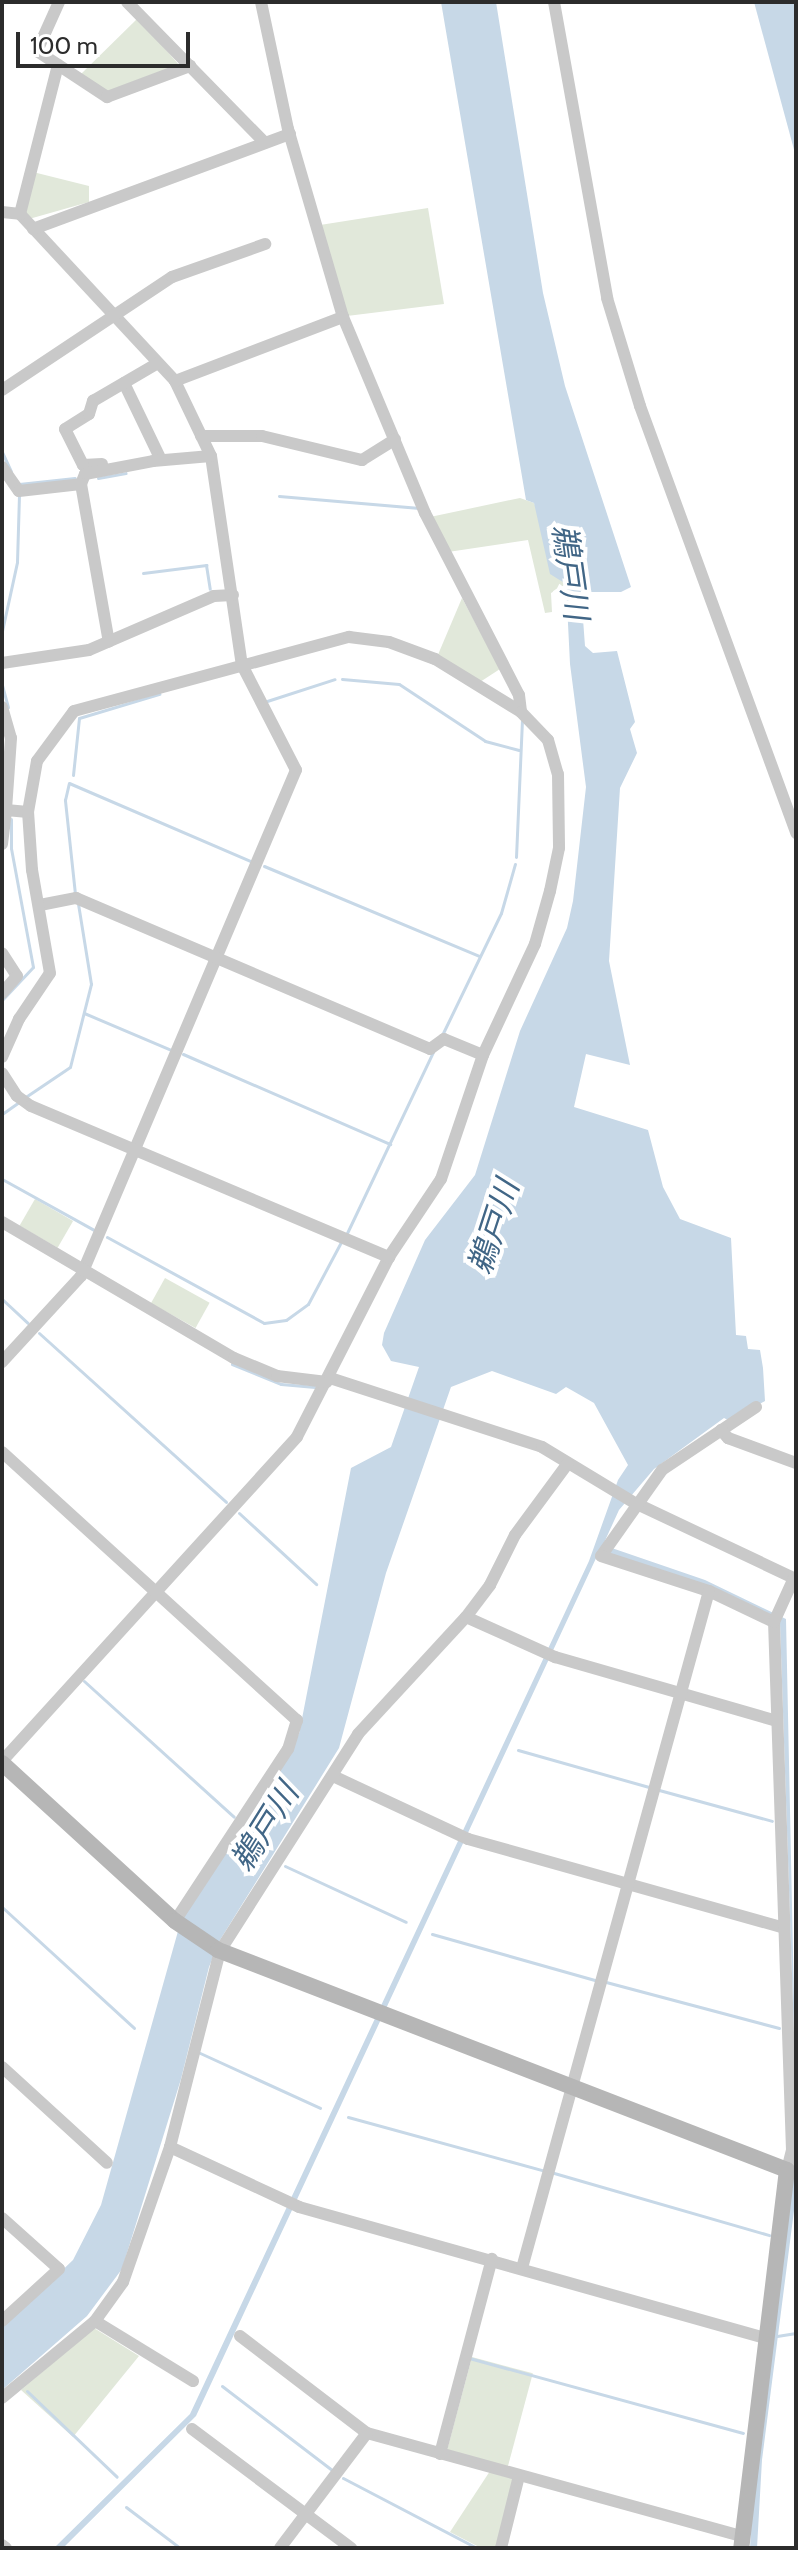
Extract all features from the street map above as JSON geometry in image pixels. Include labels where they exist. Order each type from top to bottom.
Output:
[{"type":"street","points":[[59,2],[37,51],[107,97],[190,66]]},
{"type":"street","points":[[127,2],[265,143]]},
{"type":"street","points":[[261,2],[290,134],[343,317],[425,513],[519,695],[521,712]]},
{"type":"street","points":[[554,2],[580,173],[607,298],[640,406],[796,833]]},
{"type":"street","points":[[20,214],[58,65]]},
{"type":"street","points":[[33,229],[290,134]]},
{"type":"street","points":[[2,212],[20,214],[175,381],[211,456],[242,665],[296,770],[84,1268],[2,1362]]},
{"type":"street","points":[[2,390],[111,313],[172,277],[265,244]]},
{"type":"street","points":[[175,381],[343,317]]},
{"type":"street","points":[[158,363],[93,401],[89,414],[65,429],[83,465],[211,456]]},
{"type":"street","points":[[124,383],[157,460]]},
{"type":"street","points":[[201,436],[262,436],[362,460],[395,439]]},
{"type":"street","points":[[109,642],[81,484],[85,474],[157,460]]},
{"type":"street","points":[[2,467],[15,491],[81,484]]},
{"type":"street","points":[[2,663],[89,650],[214,596],[233,595]]},
{"type":"street","points":[[2,1057],[50,973],[28,812],[37,761],[74,711],[349,637],[389,642],[435,659],[521,712],[542,731],[556,757],[559,848],[535,944],[483,1055],[441,1179],[389,1257],[329,1380],[297,1437],[2,1762],[175,1921],[219,1951],[787,2170]]},
{"type":"street","points":[[2,707],[11,738],[2,844]]},
{"type":"street","points":[[6,810],[28,812]]},
{"type":"street","points":[[40,905],[76,898],[430,1049],[444,1039],[483,1055]]},
{"type":"street","points":[[2,953],[17,976],[2,993]]},
{"type":"street","points":[[2,1073],[22,1101],[389,1257]]},
{"type":"street","points":[[2,1222],[257,1370],[329,1380],[542,1447],[633,1502],[795,1578],[776,1617],[792,2150],[763,2337],[741,2542],[367,2433],[240,2336]]},
{"type":"street","points":[[756,1407],[662,1470],[633,1502],[605,1550],[776,1617]]},
{"type":"street","points":[[721,1430],[728,1438],[796,1463]]},
{"type":"street","points":[[2,1452],[297,1720],[288,1749],[175,1921]]},
{"type":"street","points":[[2,2398],[95,2321],[123,2282],[170,2147],[219,1951],[372,1716],[466,1617],[490,1585],[515,1535],[568,1463]]},
{"type":"street","points":[[522,2268],[709,1591]]},
{"type":"street","points":[[466,1617],[549,1655],[777,1721]]},
{"type":"street","points":[[333,1776],[462,1836],[784,1928]]},
{"type":"street","points":[[2,2067],[107,2163]]},
{"type":"street","points":[[170,2147],[292,2204],[763,2337]]},
{"type":"street","points":[[2,2218],[59,2269],[2,2321]]},
{"type":"street","points":[[440,2454],[492,2259]]},
{"type":"street","points":[[95,2321],[193,2381]]},
{"type":"street","points":[[192,2429],[351,2548]]},
{"type":"street","points":[[280,2548],[367,2433]]},
{"type":"street","points":[[501,2548],[519,2476]]},
{"type":"shaded area","points":[[138,18],[180,66],[110,93],[81,74]]},
{"type":"shaded area","points":[[33,172],[89,186],[89,202],[29,219],[23,212]]},
{"type":"shaded area","points":[[428,208],[444,304],[347,316],[320,225]]},
{"type":"shaded area","points":[[520,498],[534,503],[566,584],[551,593],[552,612],[545,613],[528,540],[448,552],[430,517]]},
{"type":"shaded area","points":[[462,598],[500,669],[480,682],[437,657]]},
{"type":"shaded area","points":[[35,1199],[73,1221],[58,1248],[20,1226]]},
{"type":"shaded area","points":[[165,1278],[210,1303],[196,1328],[151,1303]]},
{"type":"shaded area","points":[[94,2328],[139,2356],[73,2437],[21,2390]]},
{"type":"shaded area","points":[[472,2357],[533,2373],[507,2468],[447,2452]]},
{"type":"shaded area","points":[[490,2471],[514,2479],[498,2548],[481,2548],[450,2532]]},
{"type":"water","name":"鵜戸川","points":[[441,2],[496,2],[543,293],[565,386],[631,587],[621,592],[581,592],[585,646],[593,653],[617,651],[635,722],[630,729],[637,753],[620,788],[609,961],[630,1065],[586,1054],[574,1107],[648,1130],[663,1187],[680,1219],[731,1238],[736,1335],[746,1336],[748,1349],[760,1350],[763,1368],[765,1401],[730,1421],[724,1418],[654,1469],[619,1510],[603,1545],[705,1580],[786,1619],[796,2096],[780,1623],[598,1554],[196,2416],[63,2548],[54,2548],[190,2414],[589,1561],[618,1480],[628,1465],[594,1403],[566,1387],[556,1394],[492,1371],[451,1387],[386,1573],[339,1748],[220,1940],[209,1967],[181,2079],[122,2269],[87,2316],[2,2390],[2,2328],[73,2260],[101,2205],[182,1917],[299,1734],[351,1468],[391,1447],[419,1367],[391,1361],[382,1345],[384,1333],[425,1240],[475,1175],[520,1031],[567,928],[573,901],[586,787],[570,664],[566,584],[550,574],[534,503],[526,500]]},
{"type":"water","points":[[754,2],[796,2],[796,157]]},
{"type":"water","points":[[796,2154],[796,2195],[762,2460],[757,2548],[750,2548],[754,2477]]},
{"type":"waterway","points":[[2,452],[11,471]]},
{"type":"waterway","points":[[98,478],[126,473]]},
{"type":"waterway","points":[[19,484],[75,478]]},
{"type":"waterway","points":[[2,631],[17,562],[19,496]]},
{"type":"waterway","points":[[279,496],[419,508]]},
{"type":"waterway","points":[[143,573],[206,565],[210,589]]},
{"type":"waterway","points":[[267,701],[335,679]]},
{"type":"waterway","points":[[342,679],[399,684],[485,741],[519,750]]},
{"type":"waterway","points":[[2,685],[8,707]]},
{"type":"waterway","points":[[73,775],[79,718],[159,694]]},
{"type":"waterway","points":[[516,857],[522,721]]},
{"type":"waterway","points":[[75,894],[65,800],[69,783],[252,862]]},
{"type":"waterway","points":[[2,1000],[33,967],[11,848],[11,819]]},
{"type":"waterway","points":[[443,1033],[501,913],[515,864]]},
{"type":"waterway","points":[[264,866],[479,956]]},
{"type":"waterway","points":[[24,1098],[70,1067],[91,984],[78,904]]},
{"type":"waterway","points":[[84,1013],[171,1050]]},
{"type":"waterway","points":[[347,1233],[433,1052]]},
{"type":"waterway","points":[[183,1054],[390,1144]]},
{"type":"waterway","points":[[2,1114],[18,1103]]},
{"type":"waterway","points":[[2,1179],[96,1231]]},
{"type":"waterway","points":[[107,1237],[264,1323],[286,1320],[308,1304],[341,1242]]},
{"type":"waterway","points":[[2,1299],[28,1323]]},
{"type":"waterway","points":[[39,1333],[226,1502]]},
{"type":"waterway","points":[[232,1364],[281,1384],[315,1387]]},
{"type":"waterway","points":[[239,1513],[316,1584]]},
{"type":"waterway","name":"鵜戸川","points":[[84,1681],[234,1817]]},
{"type":"waterway","points":[[518,1750],[649,1787]]},
{"type":"waterway","points":[[659,1790],[772,1821]]},
{"type":"waterway","points":[[285,1866],[406,1922]]},
{"type":"waterway","points":[[2,1907],[134,2028]]},
{"type":"waterway","points":[[432,1934],[595,1980]]},
{"type":"waterway","points":[[606,1982],[779,2028]]},
{"type":"waterway","points":[[200,2053],[320,2108]]},
{"type":"waterway","points":[[348,2117],[545,2171]]},
{"type":"waterway","points":[[554,2173],[769,2235]]},
{"type":"waterway","points":[[777,2336],[796,2333]]},
{"type":"waterway","points":[[469,2358],[743,2433]]},
{"type":"waterway","points":[[222,2386],[333,2471]]},
{"type":"waterway","points":[[27,2391],[117,2477]]},
{"type":"waterway","points":[[343,2478],[477,2548]]},
{"type":"waterway","points":[[126,2507],[180,2548]]}]
